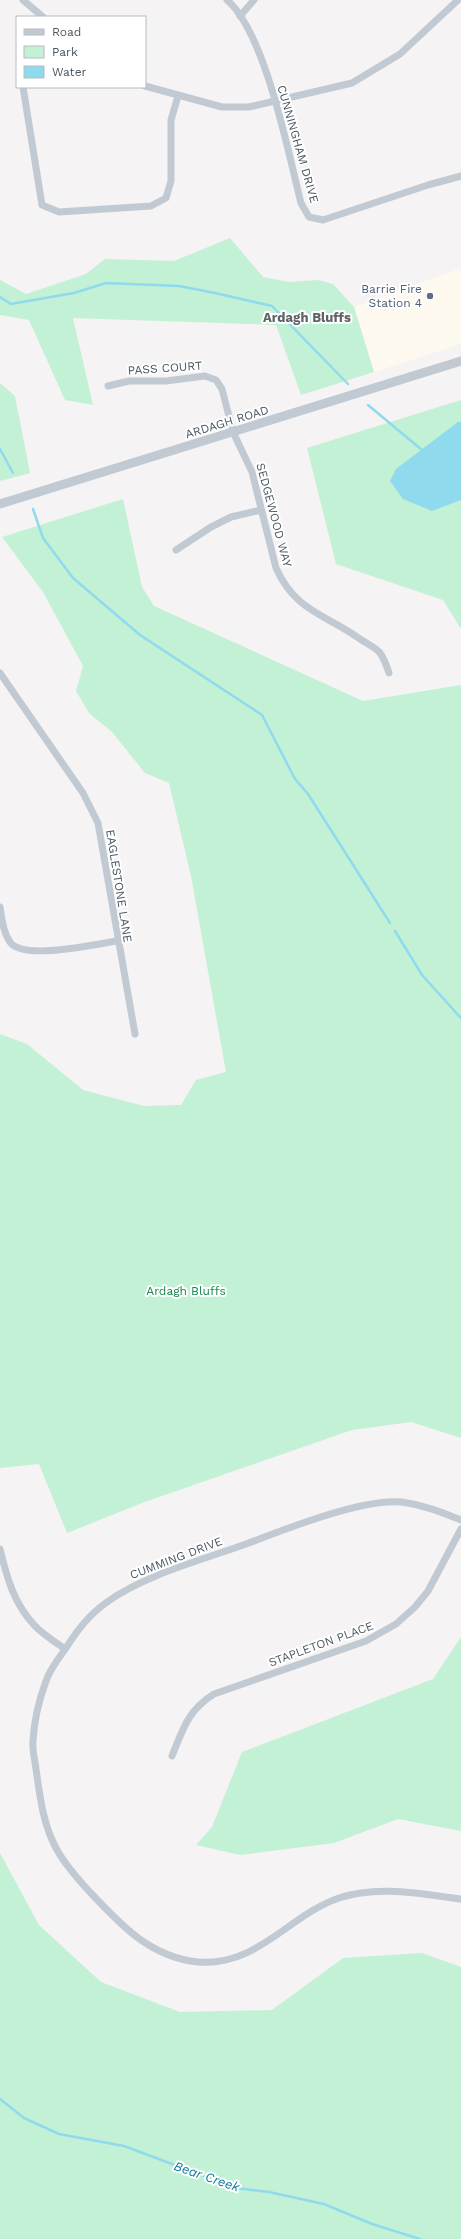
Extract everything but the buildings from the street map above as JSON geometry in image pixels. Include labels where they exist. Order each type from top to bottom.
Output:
[{"type":"street","points":[[23,0],[39,16]]},
{"type":"street","name":"CUNNINGHAM DRIVE","points":[[227,0],[249,28],[260,54],[274,100],[301,203],[309,217],[323,220],[428,185],[461,176]]},
{"type":"street","points":[[240,16],[254,0]]},
{"type":"street","points":[[146,86],[222,107],[249,107],[352,83],[400,54],[458,0]]},
{"type":"street","points":[[23,88],[42,205],[59,212],[151,206],[166,198],[171,181],[171,120],[178,96]]},
{"type":"street","name":"ARDAGH ROAD","points":[[0,504],[461,362]]},
{"type":"street","name":"PASS COURT","points":[[108,386],[129,382],[211,377],[216,380],[222,389],[234,432]]},
{"type":"street","name":"SEDGEWOOD WAY","points":[[234,432],[252,472],[276,568],[289,592],[307,608],[350,632],[380,653],[389,673]]},
{"type":"street","points":[[176,550],[224,520],[261,510]]},
{"type":"street","name":"EAGLESTONE LANE","points":[[0,673],[83,793],[98,823],[117,941],[135,1034]]},
{"type":"street","points":[[0,907],[3,926],[11,943],[24,951],[66,949],[117,941]]},
{"type":"street","name":"CUMMING DRIVE","points":[[461,1520],[427,1506],[399,1502],[372,1503],[286,1529],[132,1586],[106,1602],[82,1623],[46,1678],[36,1718],[32,1745],[43,1816],[57,1850],[79,1880],[124,1928],[145,1944],[165,1953],[199,1962],[229,1958],[261,1947],[313,1910],[339,1898],[367,1892],[394,1891],[461,1899]]},
{"type":"street","name":"STAPLETON PLACE","points":[[172,1756],[187,1720],[194,1709],[214,1694],[366,1640],[396,1624],[415,1608],[428,1590],[461,1529]]},
{"type":"street","points":[[0,1549],[9,1586],[21,1608],[36,1627],[65,1649]]},
{"type":"shaded area","points":[[461,268],[461,344],[374,372],[354,307]]},
{"type":"green space","points":[[230,238],[263,277],[289,282],[318,280],[333,284],[354,307],[374,372],[301,395],[276,325],[73,318],[93,405],[65,400],[29,320],[0,315],[0,280],[26,294],[86,274],[105,259],[174,261]]},
{"type":"green space","points":[[0,383],[15,396],[30,473],[0,481]]},
{"type":"green space","points":[[461,400],[461,629],[443,600],[336,564],[307,448]]},
{"type":"green space","name":"Ardagh Bluffs","points":[[123,499],[142,587],[154,606],[363,701],[461,685],[461,1438],[411,1422],[352,1430],[142,1503],[67,1533],[39,1464],[0,1468],[0,1034],[27,1044],[83,1090],[144,1106],[181,1105],[196,1080],[226,1072],[191,876],[169,783],[145,773],[112,732],[89,713],[76,691],[83,666],[43,592],[2,537]]},
{"type":"green space","points":[[461,1637],[461,1831],[398,1819],[334,1843],[240,1855],[196,1845],[212,1827],[242,1752],[433,1679]]},
{"type":"green space","points":[[0,1853],[39,1925],[101,1982],[180,2012],[272,2010],[343,1958],[422,1953],[461,1967],[461,2239],[0,2239]]},
{"type":"water","points":[[458,422],[461,422],[461,500],[432,511],[403,499],[390,481],[396,469]]},
{"type":"waterway","points":[[0,297],[11,304],[74,293],[106,283],[179,286],[272,306],[348,384]]},
{"type":"waterway","points":[[368,405],[422,450]]},
{"type":"waterway","points":[[0,449],[13,473]]},
{"type":"waterway","points":[[33,509],[43,538],[73,578],[140,635],[262,715],[295,779],[308,794],[390,923]]},
{"type":"waterway","points":[[395,931],[422,975],[461,1018]]},
{"type":"waterway","name":"Bear Creek","points":[[0,2099],[24,2118],[59,2134],[124,2146],[236,2188],[269,2192],[324,2204],[372,2224],[420,2239]]},
{"type":"place","name":"Barrie Fire Station 4","points":[[430,296]]},
{"type":"district","name":"Ardagh Bluffs","points":[[307,317]]}]
